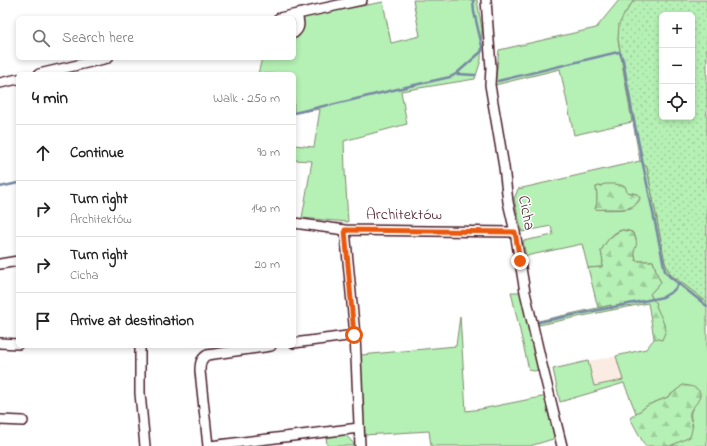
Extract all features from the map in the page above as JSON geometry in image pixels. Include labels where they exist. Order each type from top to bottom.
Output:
[{"type":"street","points":[[288,16],[362,0]]},
{"type":"street","name":"Cicha","points":[[486,0],[491,68],[490,85],[504,167],[508,202],[527,299],[559,445]]},
{"type":"street","points":[[296,32],[299,26],[297,14]]},
{"type":"street","points":[[48,72],[99,60]]},
{"type":"street","points":[[0,83],[16,79]]},
{"type":"street","name":"Architektów","points":[[296,223],[345,230],[515,232]]},
{"type":"street","points":[[345,230],[354,335],[360,446]]},
{"type":"street","points":[[0,264],[16,261]]},
{"type":"street","points":[[296,343],[354,335]]},
{"type":"street","points":[[0,343],[16,344]]},
{"type":"street","points":[[140,348],[140,393],[145,446]]},
{"type":"street","points":[[258,348],[207,355],[200,362],[209,446],[359,428]]},
{"type":"street","points":[[0,420],[23,421]]},
{"type":"shaded area","points":[[616,356],[623,380],[594,386],[588,361]]},
{"type":"green space","points":[[413,0],[477,0],[482,29],[481,60],[475,79],[401,91],[407,124],[344,141],[348,222],[302,218],[312,161],[296,160],[296,145],[314,147],[320,109],[296,113],[296,72],[258,72],[262,60],[296,60],[296,34],[300,31],[303,17],[383,2],[391,43],[420,36]]},
{"type":"green space","points":[[619,0],[634,0],[624,15],[618,39],[632,122],[574,135],[560,69],[495,85],[499,50],[596,28]]},
{"type":"green space","points":[[634,0],[707,0],[707,302],[670,274],[665,262],[647,167],[640,161],[618,39],[619,24]]},
{"type":"green space","points":[[640,161],[647,167],[665,262],[668,270],[670,274],[707,302],[707,446],[670,446],[675,444],[693,426],[691,411],[699,399],[683,385],[668,397],[648,405],[636,413],[624,383],[560,402],[553,369],[588,361],[594,386],[623,380],[616,356],[646,349],[654,338],[657,338],[656,306],[650,294],[661,282],[653,261],[636,261],[634,251],[636,238],[632,232],[626,230],[618,231],[609,238],[601,251],[603,261],[602,267],[588,268],[582,244],[526,256],[523,241],[553,235],[551,226],[522,232],[514,199],[518,189]],"holes":[[[596,187],[637,194],[640,198],[637,204],[631,208],[613,210],[596,209]]]},
{"type":"green space","points":[[605,184],[625,186],[627,192],[637,194],[640,198],[634,205],[626,208],[595,209],[597,201],[596,187]]},
{"type":"green space","points":[[622,230],[632,232],[635,237],[636,246],[634,251],[636,261],[653,261],[661,282],[650,294],[653,300],[657,303],[656,306],[666,330],[662,340],[654,338],[648,303],[612,310],[611,305],[598,308],[588,268],[602,267],[603,261],[601,251],[614,234]]},
{"type":"green space","points":[[511,292],[521,292],[539,370],[529,370]]},
{"type":"green space","points":[[611,305],[612,310],[539,325],[538,321]]},
{"type":"green space","points":[[460,316],[466,411],[544,397],[554,434],[553,439],[530,446],[431,446],[429,431],[364,435],[361,355],[456,346]]},
{"type":"green space","points":[[683,385],[696,388],[700,392],[698,401],[690,412],[692,427],[690,437],[670,446],[645,446],[630,418],[648,405],[668,397]]},
{"type":"green space","points":[[345,434],[354,446],[327,446],[326,436]]},
{"type":"waterway","points":[[331,105],[450,77],[456,74],[482,51],[473,0]]},
{"type":"waterway","points":[[498,81],[618,52],[620,53],[623,60],[665,271],[669,276],[707,306]]},
{"type":"waterway","points":[[457,74],[475,75]]},
{"type":"waterway","points":[[296,113],[328,105]]},
{"type":"waterway","points":[[0,187],[16,183]]},
{"type":"waterway","points":[[539,322],[663,297],[673,291],[679,284]]},
{"type":"route","points":[[354,335],[345,230],[515,232],[520,261]]}]
